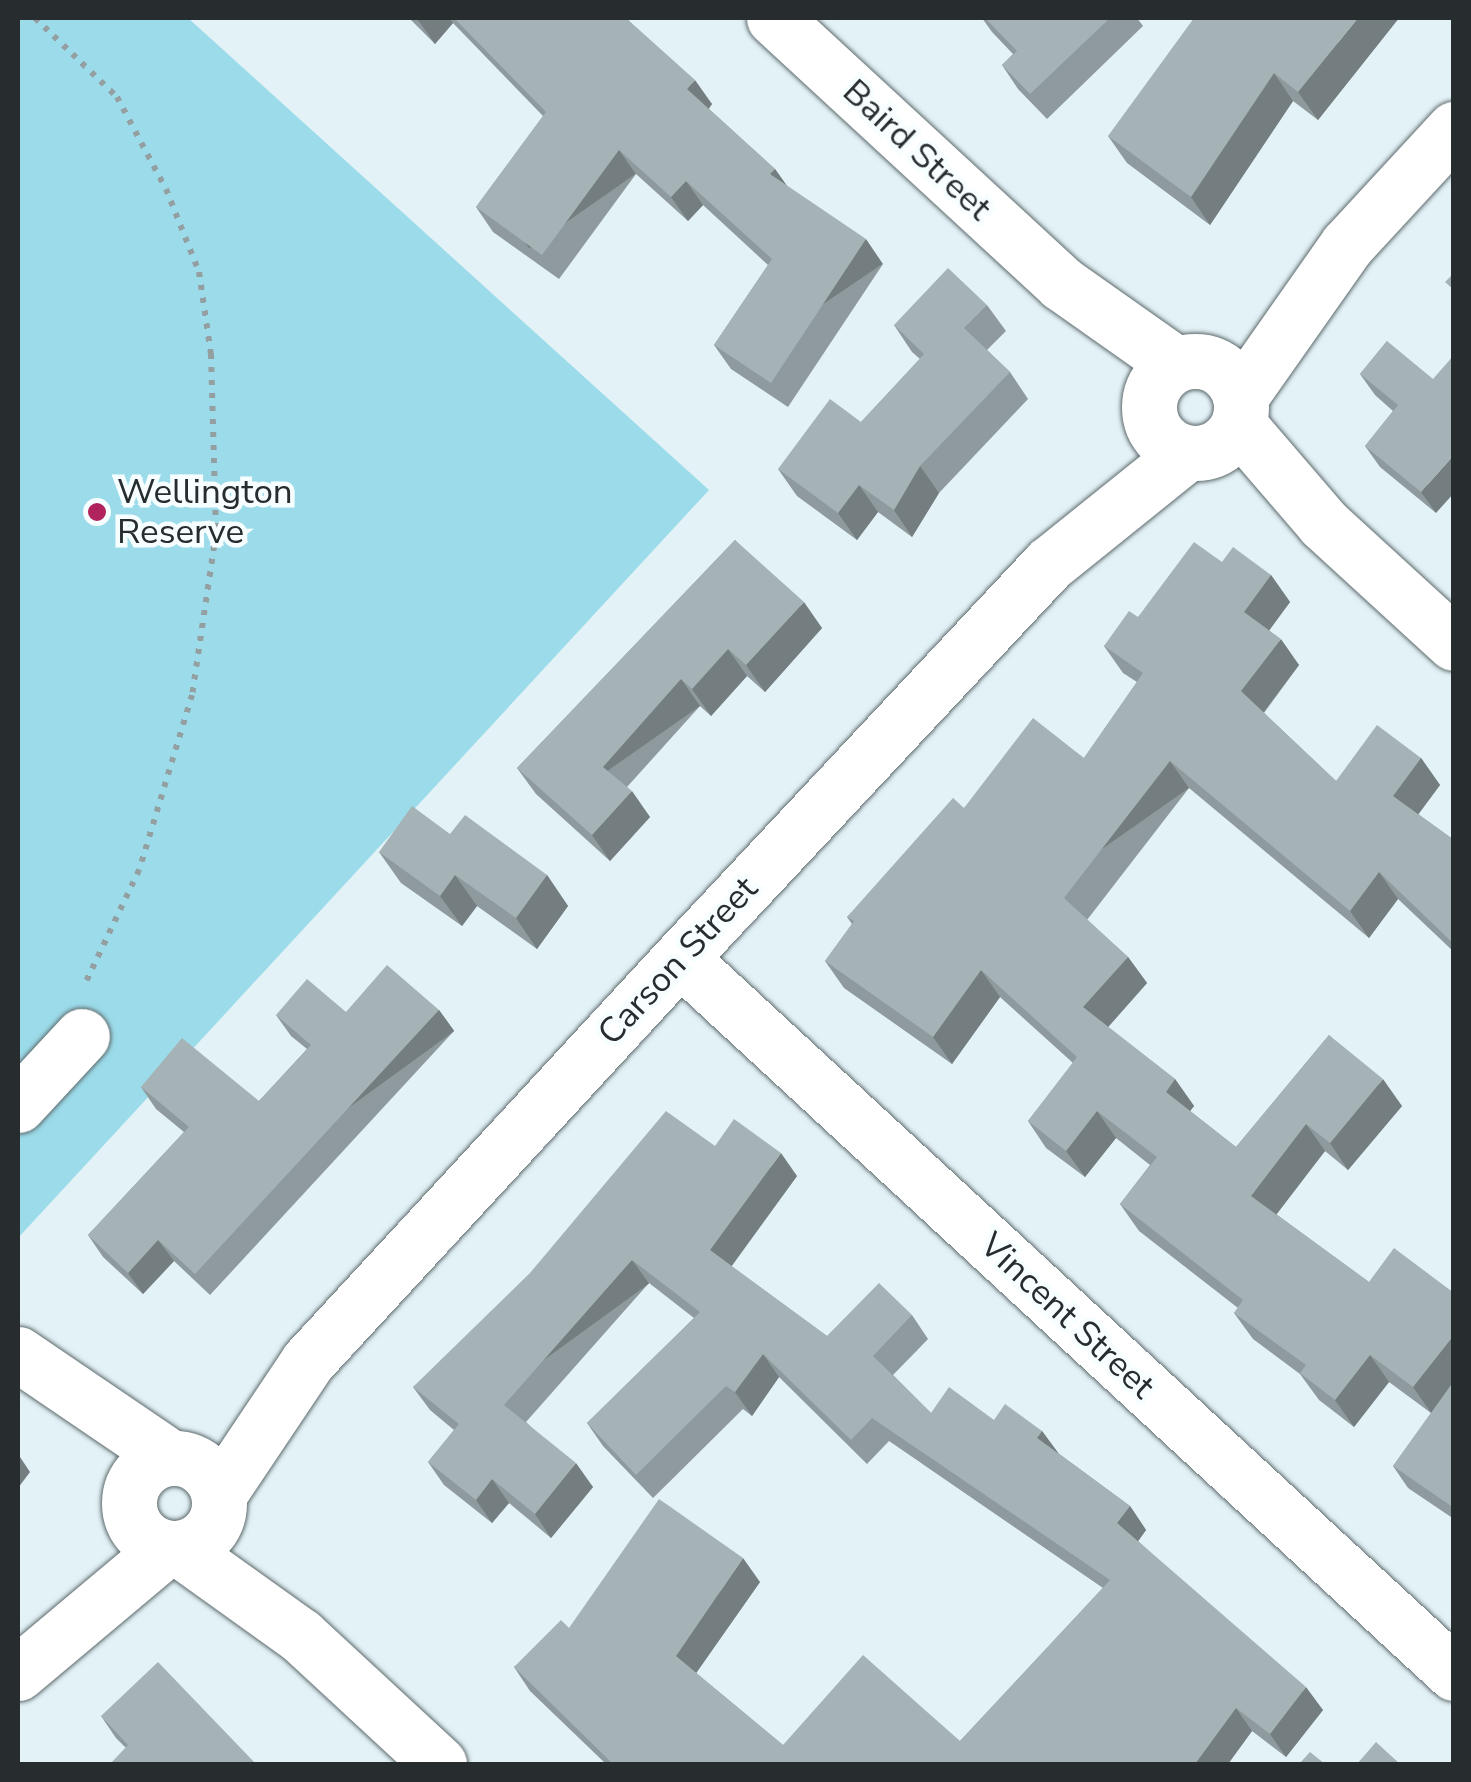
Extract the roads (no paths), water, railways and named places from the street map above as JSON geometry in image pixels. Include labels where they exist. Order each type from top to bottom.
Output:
[{"type":"street","name":"Baird Street","points":[[774,18],[1454,643]]},
{"type":"street","name":"Carson Street","points":[[24,1666],[1454,130]]},
{"type":"street","name":"Vincent Street","points":[[680,958],[1454,1673]]},
{"type":"street","points":[[18,1104],[79,1019]]},
{"type":"street","points":[[30,1364],[174,1504],[301,1636],[439,1764]]},
{"type":"place","name":"Wellington Reserve","points":[[97,512]]}]
